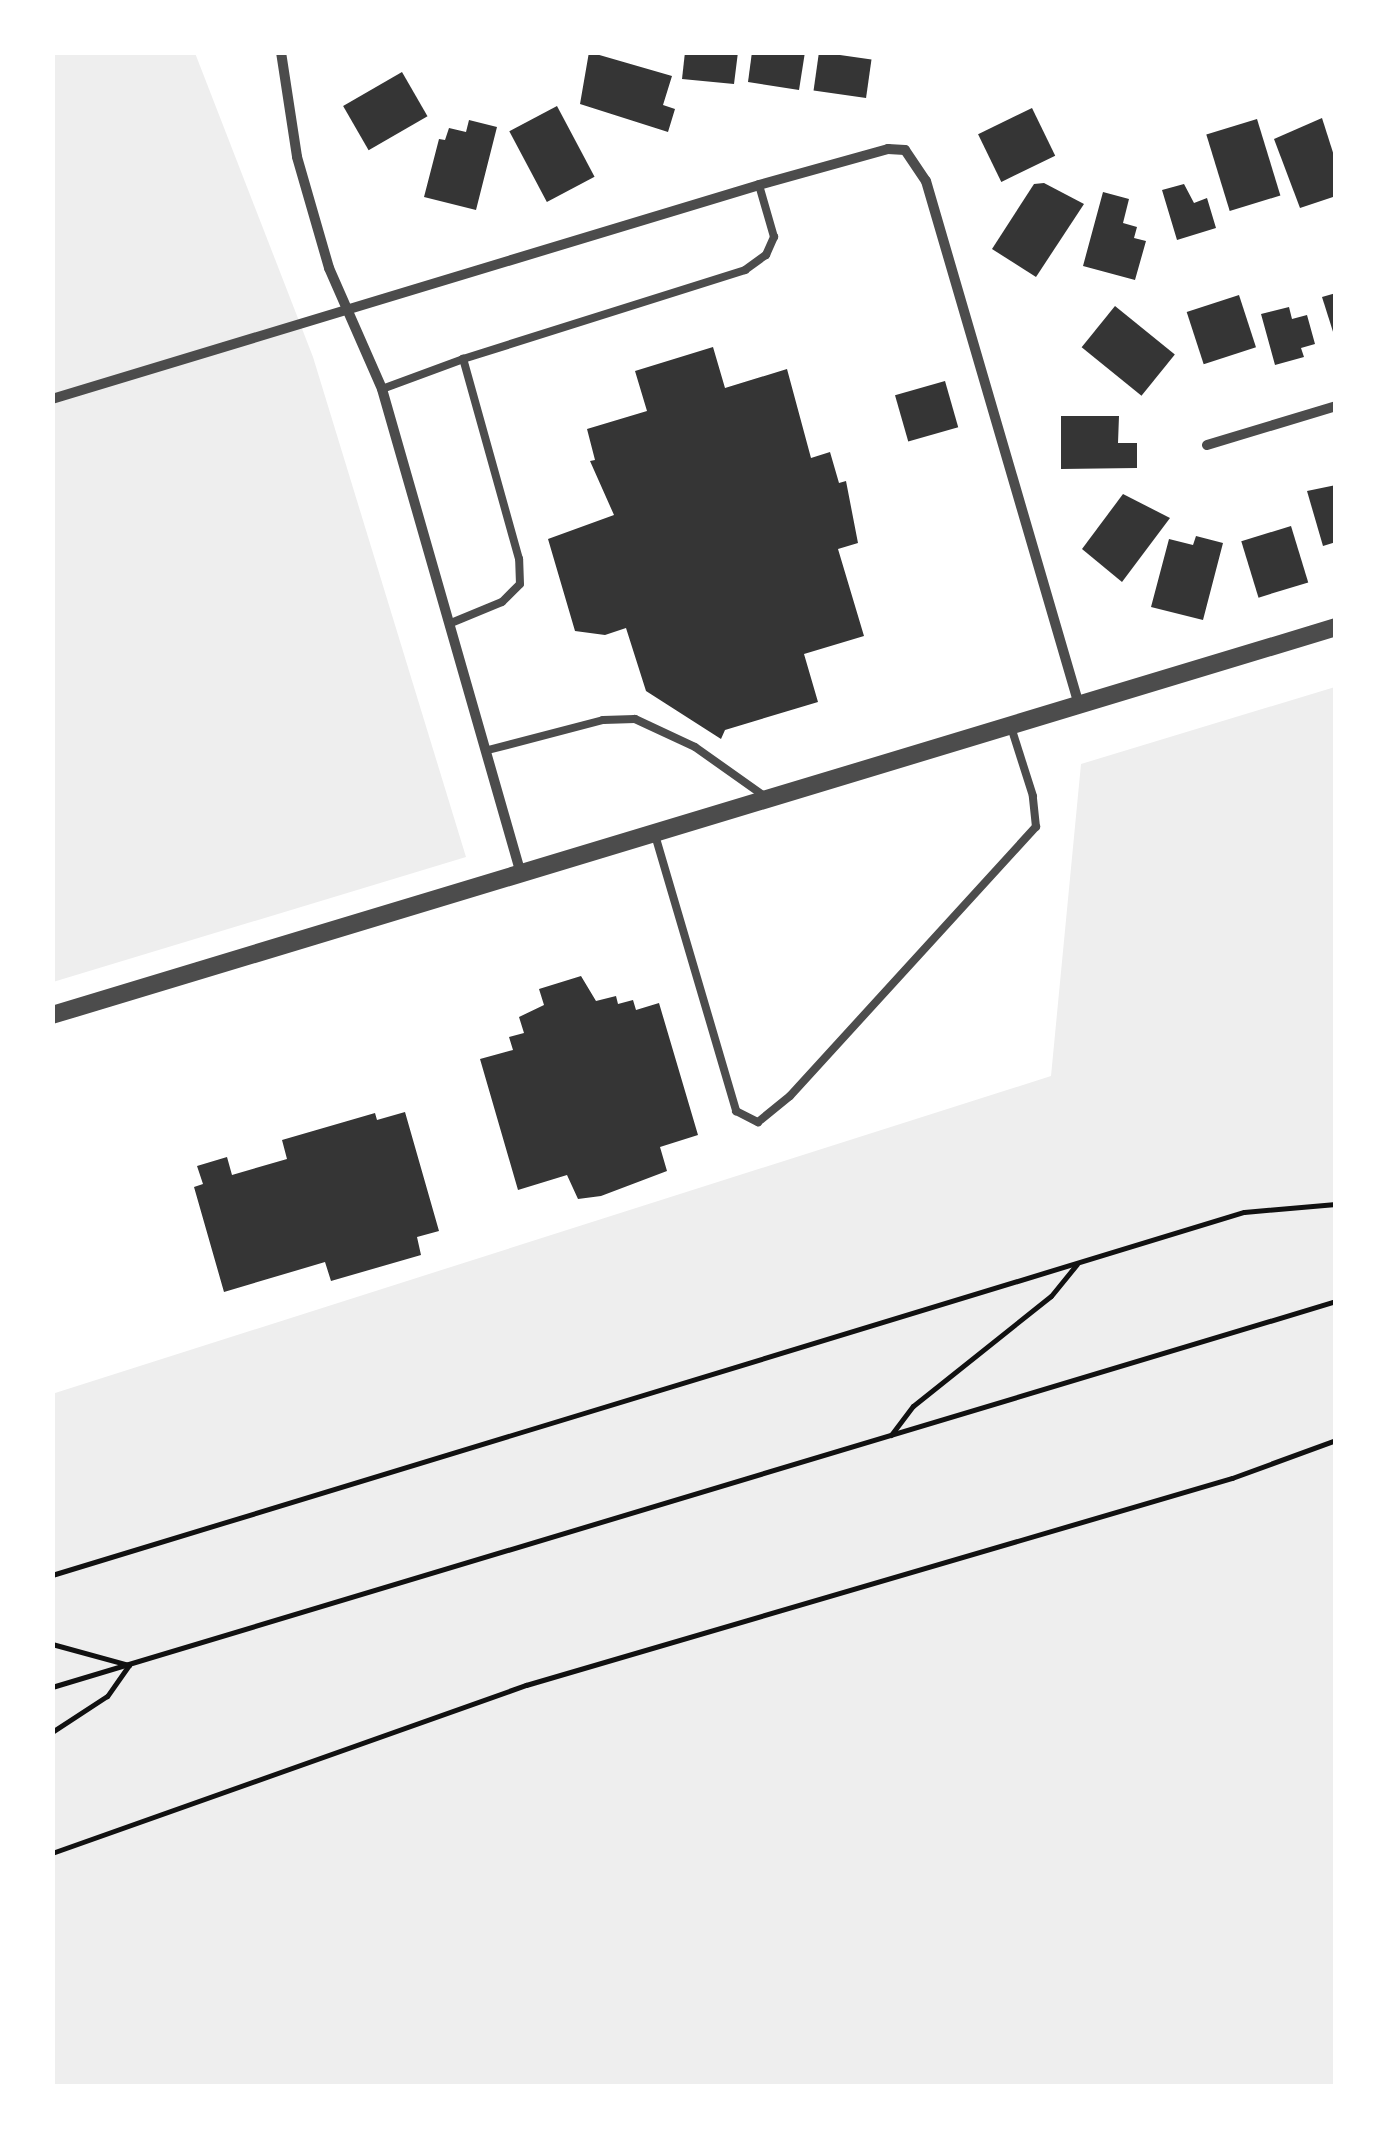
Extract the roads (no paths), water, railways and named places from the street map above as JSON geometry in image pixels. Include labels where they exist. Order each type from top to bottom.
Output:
[{"type":"street","points":[[281,52],[297,157],[348,308],[382,389],[522,877]]},
{"type":"street","points":[[52,398],[760,185],[888,149],[904,150],[926,181],[1079,705]]},
{"type":"street","points":[[1207,445],[1336,406]]},
{"type":"street","points":[[52,1015],[522,877],[1336,626]]},
{"type":"lane","points":[[382,389],[463,359],[745,270],[766,256],[774,237],[760,185]]},
{"type":"lane","points":[[450,623],[502,602],[520,584],[519,558],[463,359]]},
{"type":"lane","points":[[488,750],[603,720],[635,719],[694,746],[770,800]]},
{"type":"lane","points":[[655,836],[736,1111],[758,1122],[790,1096],[1036,826],[1033,796],[1010,726]]}]
